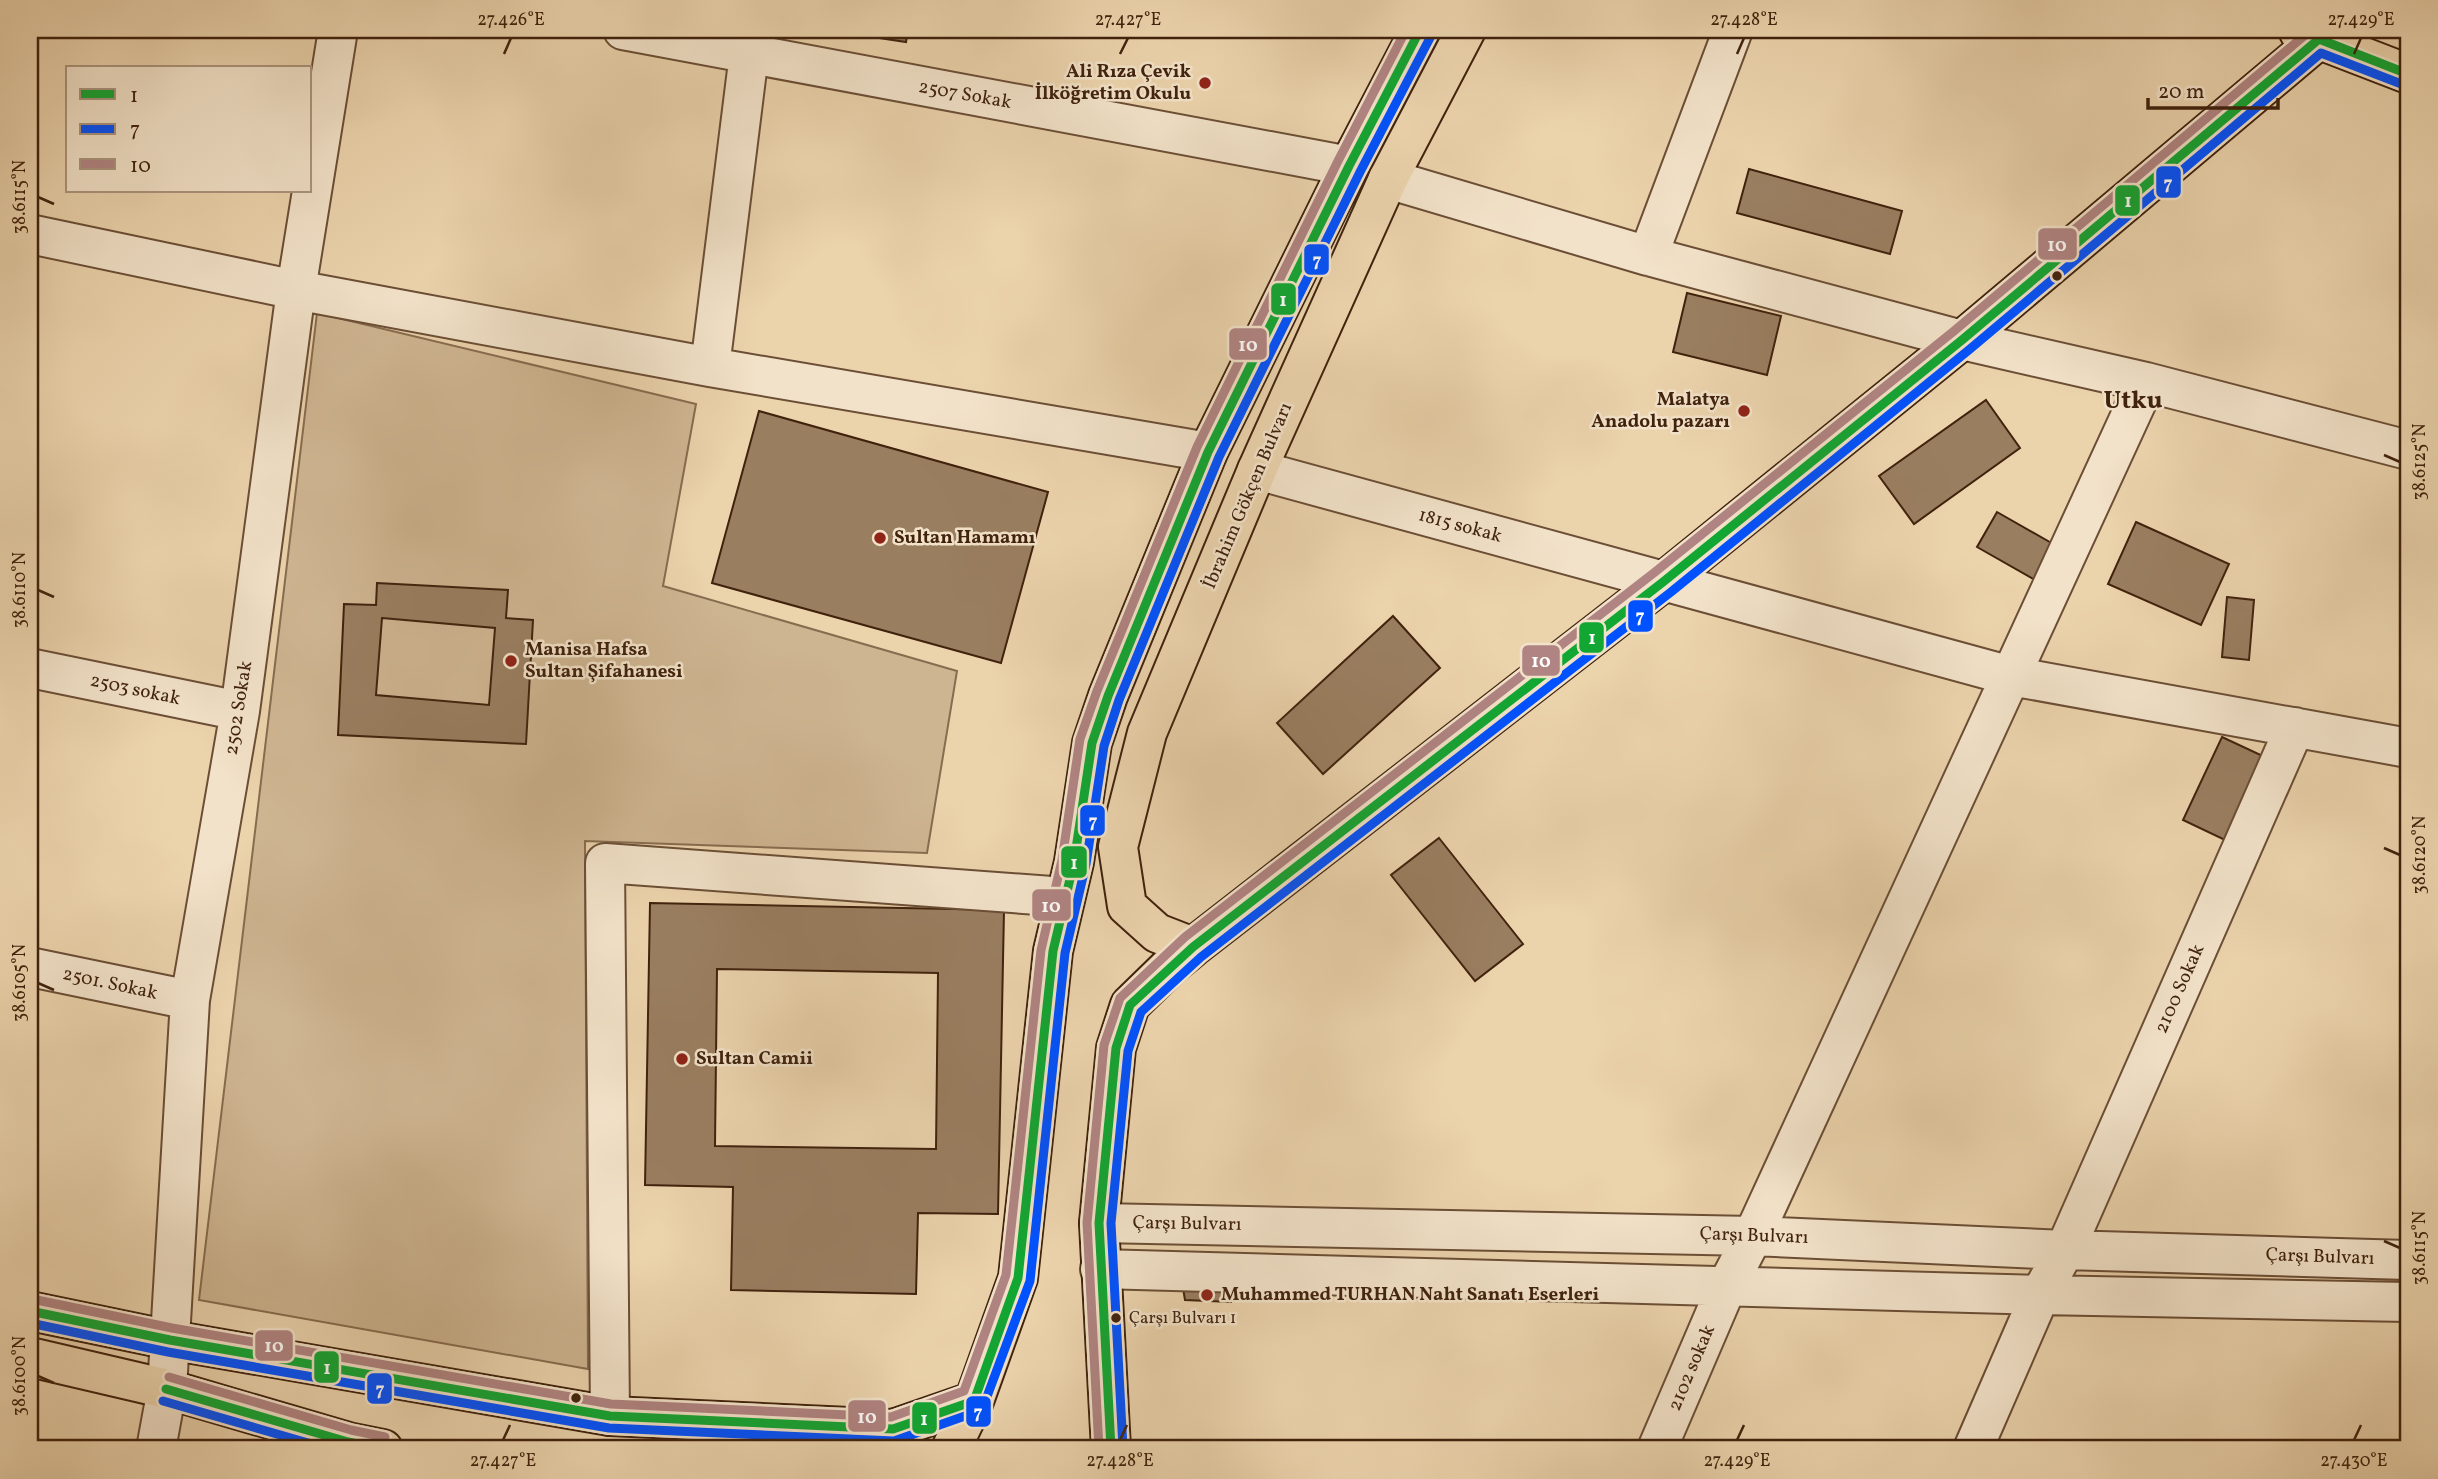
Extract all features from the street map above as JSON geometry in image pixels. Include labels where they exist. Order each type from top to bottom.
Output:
[{"type":"main road","points":[[951,1449],[974,1401],[1018,1278],[1053,951],[1086,795],[1092,743],[1108,696],[1208,452],[1349,166],[1420,30]]},
{"type":"main road","name":"İbrahim Gökçen Bulvarı","points":[[1182,956],[1127,906],[1118,847],[1147,733],[1257,470],[1388,179],[1466,30]]},
{"type":"main road","points":[[1111,1449],[1099,1223],[1116,1048],[1130,1005],[1182,956],[1663,582],[1962,340],[2316,32],[2408,74]]},
{"type":"main road","points":[[1349,166],[1388,179]]},
{"type":"main road","points":[[1208,452],[1257,470]]},
{"type":"main road","points":[[30,1311],[170,1340],[610,1416],[893,1429],[974,1401]]},
{"type":"main road","points":[[30,1357],[167,1389],[359,1447]]},
{"type":"street","name":"2502 Sokak","points":[[312,191],[338,30]]},
{"type":"street","name":"2507 Sokak","points":[[623,30],[750,42],[1349,166]]},
{"type":"street","points":[[1648,256],[1733,30]]},
{"type":"street","points":[[710,367],[750,42]]},
{"type":"street","points":[[1388,179],[1648,256],[1962,340],[2146,382],[2408,450]]},
{"type":"street","name":"2502 Sokak","points":[[156,1449],[167,1389],[190,1000],[240,711],[296,290],[312,192]]},
{"type":"street","points":[[30,234],[296,290],[710,367],[1208,452]]},
{"type":"street","points":[[1727,1286],[1753,1236],[2146,382]]},
{"type":"street","name":"1815 sokak","points":[[1257,470],[2011,676],[2408,748]]},
{"type":"street","name":"2503 sokak","points":[[30,668],[240,711]]},
{"type":"street","name":"2100 Sokak","points":[[1973,1449],[2040,1295],[2065,1250],[2295,727]]},
{"type":"street","points":[[610,1416],[605,863],[1065,897]]},
{"type":"street","name":"2501. Sokak","points":[[30,967],[190,1000]]},
{"type":"street","name":"Çarşı Bulvarı","points":[[1099,1223],[1753,1236],[2065,1250],[2408,1260]]},
{"type":"street","points":[[1100,1269],[2040,1295],[2408,1302]]},
{"type":"street","name":"2102 sokak","points":[[1657,1449],[1727,1286]]},
{"type":"shaded area","points":[[317,313],[696,404],[663,586],[957,671],[927,853],[585,841],[588,1369],[199,1300]]},
{"type":"building","points":[[827,30],[908,30],[906,42]]},
{"type":"building","points":[[1749,169],[1902,211],[1890,254],[1737,213]]},
{"type":"building","points":[[1687,293],[1781,316],[1767,375],[1673,352]]},
{"type":"building","points":[[1986,400],[2020,448],[1914,524],[1879,476]]},
{"type":"building","name":"Sultan Hamamı","points":[[759,411],[1048,492],[1001,663],[712,583]]},
{"type":"building","points":[[1997,512],[2055,545],[2035,580],[1977,547]]},
{"type":"building","points":[[2136,522],[2229,564],[2201,625],[2108,584]]},
{"type":"building","name":"Manisa Hafsa Sultan Şifahanesi","points":[[377,583],[508,590],[506,618],[533,620],[526,744],[338,735],[344,604],[376,605]],"holes":[[[382,618],[495,628],[489,705],[376,695]]]},
{"type":"building","points":[[2227,597],[2254,600],[2249,660],[2222,657]]},
{"type":"building","points":[[1393,616],[1440,668],[1323,774],[1277,723]]},
{"type":"building","points":[[2222,737],[2267,758],[2227,841],[2183,820]]},
{"type":"building","points":[[1439,838],[1523,944],[1475,981],[1391,875]]},
{"type":"building","name":"Sultan Camii","points":[[650,903],[1004,910],[998,1214],[918,1213],[916,1294],[731,1290],[733,1187],[645,1185]],"holes":[[[717,969],[938,973],[936,1149],[715,1146]]]},
{"type":"building","name":"Muhammed TURHAN Naht Sanatı Eserleri","points":[[1183,1288],[1230,1290],[1231,1302],[1185,1300]]},
{"type":"transit line","name":"10","points":[[32,1299],[172,1328],[611,1404],[891,1417],[964,1391],[1006,1275],[1041,950],[1062,860],[1080,739],[1197,447],[1406,30]]},
{"type":"transit line","name":"1","points":[[30,1311],[170,1340],[610,1416],[893,1429],[974,1401],[1018,1278],[1053,951],[1074,862],[1092,743],[1108,696],[1208,452],[1349,166],[1420,30]]},
{"type":"transit line","name":"10","points":[[1099,1449],[1087,1223],[1104,1045],[1120,998],[1185,937],[1655,572],[1954,331],[2311,30]]},
{"type":"transit line","name":"7","points":[[30,1323],[168,1352],[609,1428],[894,1441],[982,1410],[1030,1281],[1065,953],[1086,864],[1104,746],[1119,700],[1219,457],[1360,172],[1431,36]]},
{"type":"transit line","name":"1","points":[[1111,1449],[1099,1223],[1116,1048],[1130,1005],[1193,947],[1663,582],[1962,340],[2319,39],[2408,74]]},
{"type":"transit line","name":"7","points":[[1123,1448],[1111,1223],[1128,1051],[1141,1012],[1201,957],[1671,592],[1970,349],[2321,53],[2404,85]]},
{"type":"transit line","name":"10","points":[[169,1377],[351,1430],[385,1437]]},
{"type":"transit line","name":"1","points":[[166,1389],[348,1442],[383,1449]]},
{"type":"transit line","name":"7","points":[[163,1401],[329,1449]]},
{"type":"place","name":"Ali Rıza Çevik İlköğretim Okulu","points":[[1205,83]]},
{"type":"place","name":"Malatya Anadolu pazarı","points":[[1744,411]]},
{"type":"place","name":"Sultan Hamamı","points":[[880,538]]},
{"type":"place","name":"Manisa Hafsa Sultan Şifahanesi","points":[[511,661]]},
{"type":"place","name":"Sultan Camii","points":[[682,1059]]},
{"type":"place","name":"Muhammed TURHAN Naht Sanatı Eserleri","points":[[1207,1295]]},
{"type":"place","name":"Çarşı Bulvarı 1","points":[[1116,1318]]},
{"type":"district","name":"Utku","points":[[2133,401]]}]
